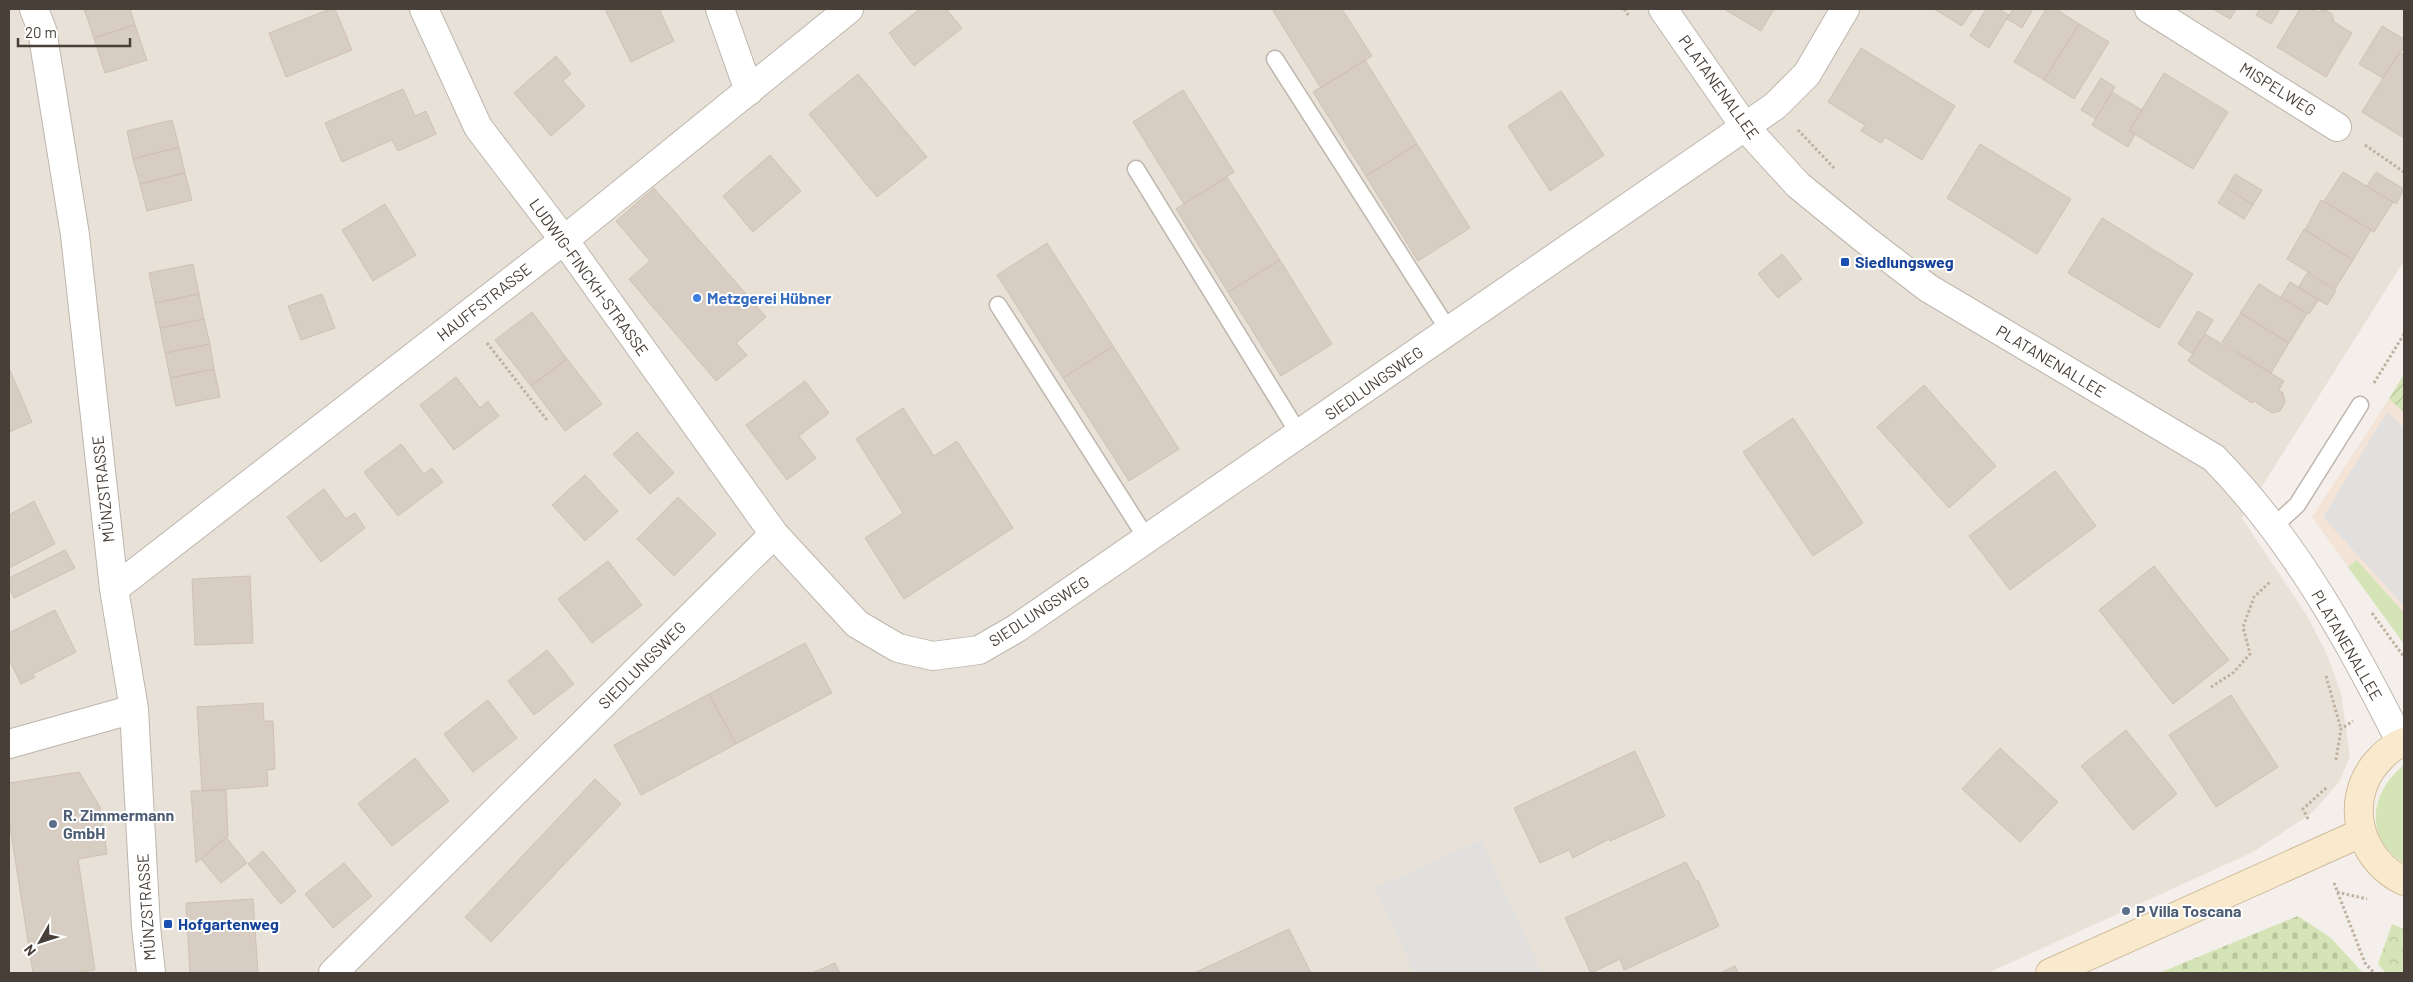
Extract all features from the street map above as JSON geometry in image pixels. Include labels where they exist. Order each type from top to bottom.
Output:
[{"type":"main road","points":[[2403,742],[2383,755],[2369,771],[2360,791],[2358,812],[2361,833],[2373,857],[2392,875],[2404,881]]},
{"type":"main road","points":[[2050,973],[2361,833]]},
{"type":"street","name":"MÜNZSTRASSE","points":[[34,9],[42,30],[75,235],[114,589],[134,708],[146,927],[151,973]]},
{"type":"street","name":"LUDWIG-FINCKH-STRASSE","points":[[424,9],[478,127],[564,240],[774,534]]},
{"type":"street","points":[[720,9],[749,91]]},
{"type":"street","name":"HAUFFSTRASSE","points":[[114,589],[564,240],[849,9]]},
{"type":"street","name":"PLATANENALLEE","points":[[1663,9],[1745,127],[1798,185],[1928,288],[2214,458],[2244,489],[2317,591],[2360,663],[2403,742]]},
{"type":"street","name":"SIEDLUNGSWEG","points":[[333,973],[774,534],[857,624],[898,648],[934,656],[979,650],[1017,628],[1775,106],[1807,74],[1844,9]]},
{"type":"street","name":"MISPELWEG","points":[[2150,9],[2337,127]]},
{"type":"street","points":[[9,744],[134,708]]},
{"type":"lane","points":[[1276,59],[1449,331]]},
{"type":"lane","points":[[1136,169],[1299,434]]},
{"type":"lane","points":[[998,305],[1147,539]]},
{"type":"lane","points":[[2273,527],[2298,505],[2360,405]]},
{"type":"path","points":[[1775,106],[1840,174]]},
{"type":"path","points":[[2337,127],[2404,172]]},
{"type":"path","points":[[2360,405],[2404,334]]},
{"type":"path","points":[[485,341],[547,420]]},
{"type":"path","points":[[2211,687],[2233,673],[2250,654],[2243,627],[2254,597],[2273,579]]},
{"type":"path","points":[[2321,850],[2365,963],[2374,973]]},
{"type":"shaded area","points":[[9,9],[2404,9],[2404,261],[2242,518],[2306,614],[2326,652],[2341,693],[2350,757],[2339,782],[2312,813],[2253,852],[1988,973],[9,973]]},
{"type":"shaded area","points":[[2389,399],[2404,412],[2404,613],[2357,560],[2348,567],[2312,517]]},
{"type":"shaded area","points":[[2387,412],[2404,428],[2404,606],[2323,517]]},
{"type":"shaded area","points":[[1481,840],[1542,973],[1414,973],[1375,888]]},
{"type":"green space","points":[[2404,374],[2404,412],[2389,399]]},
{"type":"green space","points":[[2357,560],[2404,613],[2404,644],[2348,567]]},
{"type":"green space","points":[[2404,765],[2404,863],[2391,853],[2382,841],[2377,828],[2376,815],[2378,801],[2384,788]]},
{"type":"green space","points":[[2298,916],[2331,938],[2363,973],[2159,973]]},
{"type":"green space","points":[[2392,924],[2404,929],[2404,973],[2386,973],[2378,964]]},
{"type":"building","points":[[84,9],[130,9],[135,25],[94,38]]},
{"type":"building","points":[[330,9],[335,9],[352,50],[286,77],[269,33]]},
{"type":"building","points":[[605,9],[659,9],[674,41],[631,62]]},
{"type":"building","points":[[920,9],[946,9],[962,28],[914,66],[889,33]]},
{"type":"building","points":[[1272,9],[1342,9],[1372,56],[1321,88]]},
{"type":"building","points":[[1724,9],[1774,9],[1761,31]]},
{"type":"building","points":[[1934,9],[1973,9],[1962,26]]},
{"type":"building","points":[[1986,9],[1999,9],[2009,15],[1989,48],[1970,36]]},
{"type":"building","points":[[2013,9],[2033,9],[2022,28],[2007,19]]},
{"type":"building","points":[[2046,9],[2056,9],[2079,24],[2044,80],[2014,62]]},
{"type":"building","points":[[2213,9],[2236,9],[2230,19]]},
{"type":"building","points":[[2260,9],[2280,9],[2271,24],[2256,15]]},
{"type":"building","points":[[2300,9],[2312,9],[2317,12],[2325,10],[2332,14],[2334,22],[2352,33],[2326,77],[2277,47]]},
{"type":"building","points":[[2079,24],[2109,42],[2074,99],[2044,80]]},
{"type":"building","points":[[135,25],[147,60],[105,73],[94,38]]},
{"type":"building","points":[[2382,26],[2404,39],[2404,47],[2383,78],[2359,64]]},
{"type":"building","points":[[1861,48],[1955,106],[1922,160],[1885,137],[1881,143],[1861,131],[1865,125],[1828,102]]},
{"type":"building","points":[[2399,52],[2404,55],[2404,138],[2362,112]]},
{"type":"building","points":[[556,56],[571,74],[563,81],[585,106],[551,136],[514,93]]},
{"type":"building","points":[[1365,60],[1417,144],[1366,176],[1313,92]]},
{"type":"building","points":[[2164,73],[2228,112],[2193,169],[2129,131]]},
{"type":"building","points":[[858,74],[927,157],[877,197],[809,114]]},
{"type":"building","points":[[2101,78],[2115,87],[2096,119],[2081,110]]},
{"type":"building","points":[[403,89],[415,116],[426,111],[436,134],[398,151],[392,140],[342,162],[325,123]]},
{"type":"building","points":[[1183,90],[1234,172],[1184,204],[1133,122]]},
{"type":"building","points":[[1561,91],[1604,155],[1550,191],[1508,126]]},
{"type":"building","points":[[2112,92],[2142,110],[2129,131],[2135,134],[2128,147],[2092,125]]},
{"type":"building","points":[[172,120],[179,147],[133,159],[127,131]]},
{"type":"building","points":[[1417,144],[1470,228],[1418,261],[1366,176]]},
{"type":"building","points":[[1980,144],[2071,199],[2037,254],[1947,198]]},
{"type":"building","points":[[179,147],[185,173],[140,184],[133,159]]},
{"type":"building","points":[[770,155],[801,191],[753,232],[723,196]]},
{"type":"building","points":[[2343,172],[2393,202],[2374,232],[2324,201]]},
{"type":"building","points":[[2376,172],[2404,189],[2396,204],[2367,186]]},
{"type":"building","points":[[185,173],[192,200],[147,211],[140,184]]},
{"type":"building","points":[[2235,174],[2262,190],[2253,205],[2227,188]]},
{"type":"building","points":[[1227,177],[1280,260],[1228,292],[1176,209]]},
{"type":"building","name":"Metzgerei Hübner","points":[[654,188],[766,317],[736,343],[747,355],[716,381],[629,279],[650,261],[616,221]]},
{"type":"building","points":[[2227,188],[2253,205],[2244,219],[2218,203]]},
{"type":"building","points":[[2321,200],[2371,230],[2353,260],[2305,230]]},
{"type":"building","points":[[385,204],[416,255],[373,281],[342,230]]},
{"type":"building","points":[[2102,218],[2193,274],[2159,328],[2068,273]]},
{"type":"building","points":[[2304,229],[2353,260],[2335,289],[2287,259]]},
{"type":"building","points":[[1047,243],[1113,346],[1063,378],[997,275]]},
{"type":"building","points":[[1782,254],[1802,279],[1778,298],[1758,274]]},
{"type":"building","points":[[1280,260],[1332,344],[1281,376],[1228,292]]},
{"type":"building","points":[[193,264],[199,294],[155,303],[149,273]]},
{"type":"building","points":[[2307,273],[2336,291],[2327,305],[2298,288]]},
{"type":"building","points":[[2290,282],[2319,299],[2309,314],[2281,297]]},
{"type":"building","points":[[2259,284],[2307,314],[2289,343],[2240,313]]},
{"type":"building","points":[[199,294],[204,319],[160,328],[155,303]]},
{"type":"building","points":[[322,294],[335,328],[301,340],[288,306]]},
{"type":"building","points":[[2198,311],[2213,320],[2193,354],[2178,344]]},
{"type":"building","points":[[532,312],[567,359],[531,386],[495,340]]},
{"type":"building","points":[[2241,313],[2289,343],[2271,373],[2222,342]]},
{"type":"building","points":[[204,319],[210,344],[165,353],[160,328]]},
{"type":"building","points":[[2205,334],[2284,381],[2279,390],[2283,393],[2285,402],[2280,411],[2272,413],[2254,401],[2252,403],[2188,361]]},
{"type":"building","points":[[210,344],[214,369],[170,378],[165,353]]},
{"type":"building","points":[[1113,346],[1179,449],[1129,481],[1063,378]]},
{"type":"building","points":[[567,359],[602,404],[565,431],[531,386]]},
{"type":"building","points":[[9,368],[32,422],[9,432]]},
{"type":"building","points":[[214,369],[220,397],[176,406],[170,378]]},
{"type":"building","points":[[456,377],[480,408],[488,401],[499,416],[454,450],[420,405]]},
{"type":"building","points":[[805,381],[829,413],[799,436],[816,458],[787,480],[746,425]]},
{"type":"building","points":[[1924,385],[1996,466],[1949,508],[1877,427]]},
{"type":"building","points":[[903,408],[934,456],[957,441],[1013,528],[904,599],[865,538],[903,513],[856,439]]},
{"type":"building","points":[[1793,418],[1863,523],[1813,556],[1743,452]]},
{"type":"building","points":[[637,432],[674,473],[650,494],[613,454]]},
{"type":"building","points":[[401,444],[424,474],[432,468],[443,482],[398,516],[364,472]]},
{"type":"building","points":[[2055,471],[2096,526],[2010,590],[1969,536]]},
{"type":"building","points":[[585,475],[618,511],[585,541],[552,505]]},
{"type":"building","points":[[324,489],[346,519],[355,513],[365,528],[321,562],[287,517]]},
{"type":"building","points":[[678,497],[716,534],[674,576],[637,539]]},
{"type":"building","points":[[34,501],[55,544],[9,568],[9,515]]},
{"type":"building","points":[[65,550],[75,568],[14,598],[9,587],[9,578]]},
{"type":"building","points":[[608,561],[642,605],[592,643],[558,599]]},
{"type":"building","points":[[2154,566],[2229,660],[2173,704],[2099,610]]},
{"type":"building","points":[[250,576],[253,643],[195,645],[192,579]]},
{"type":"building","points":[[55,610],[76,652],[33,674],[35,677],[21,684],[9,659],[9,633]]},
{"type":"building","points":[[805,643],[832,693],[736,744],[709,694]]},
{"type":"building","points":[[547,650],[574,684],[534,715],[508,681]]},
{"type":"building","points":[[709,694],[736,744],[641,795],[614,745]]},
{"type":"building","points":[[2231,695],[2278,767],[2216,807],[2169,735]]},
{"type":"building","points":[[488,700],[517,738],[473,772],[444,734]]},
{"type":"building","points":[[263,703],[264,721],[273,721],[275,769],[267,770],[268,786],[202,791],[197,707]]},
{"type":"building","points":[[2126,730],[2177,794],[2133,830],[2081,766]]},
{"type":"building","points":[[2000,748],[2058,802],[2020,842],[1962,789]]},
{"type":"building","points":[[1635,751],[1665,816],[1610,841],[1609,839],[1573,858],[1569,850],[1540,863],[1514,808]]},
{"type":"building","points":[[415,758],[449,801],[392,846],[358,804]]},
{"type":"building","points":[[79,772],[100,807],[107,854],[78,859],[95,970],[75,973],[33,973],[9,820],[9,783]]},
{"type":"building","points":[[595,779],[621,804],[491,942],[465,917]]},
{"type":"building","points":[[226,790],[228,836],[196,863],[191,791]]},
{"type":"building","points":[[226,837],[247,863],[221,883],[201,859]]},
{"type":"building","points":[[263,851],[296,891],[281,904],[248,864]]},
{"type":"building","points":[[1686,862],[1696,881],[1698,880],[1719,926],[1624,970],[1620,959],[1591,973],[1565,918]]},
{"type":"building","points":[[344,863],[372,896],[333,928],[305,894]]},
{"type":"building","points":[[253,899],[258,973],[190,973],[186,903]]},
{"type":"building","points":[[1289,929],[1311,973],[1194,973]]},
{"type":"building","points":[[835,963],[840,973],[812,973]]},
{"type":"building","points":[[1735,966],[1738,973],[1720,973]]},
{"type":"place","name":"Siedlungsweg","points":[[1845,262]]},
{"type":"place","name":"Metzgerei Hübner","points":[[697,298]]},
{"type":"place","name":"R. Zimmermann GmbH","points":[[53,824]]},
{"type":"place","name":"P Villa Toscana","points":[[2126,911]]},
{"type":"place","name":"Hofgartenweg","points":[[168,924]]}]
